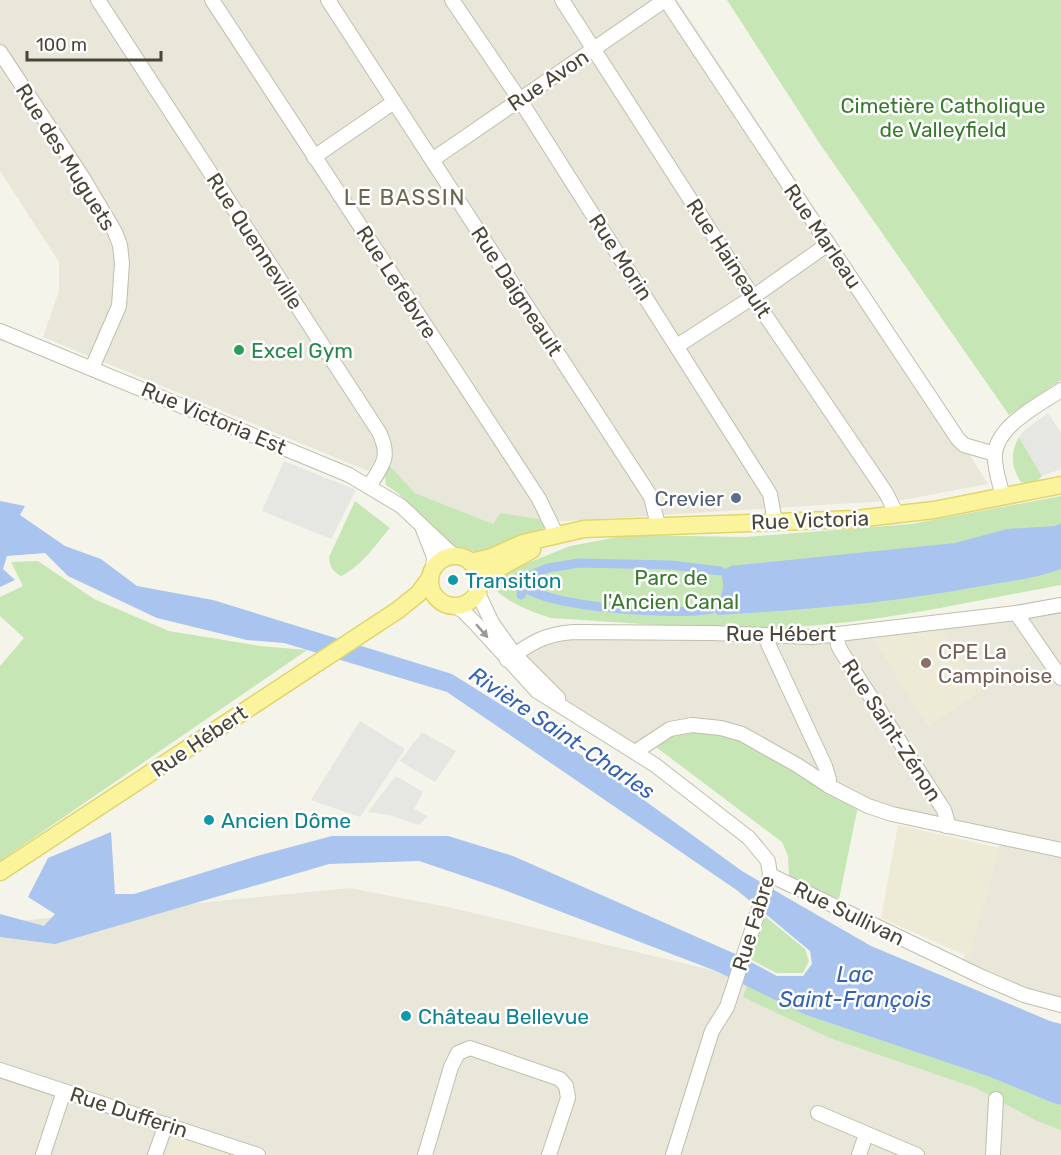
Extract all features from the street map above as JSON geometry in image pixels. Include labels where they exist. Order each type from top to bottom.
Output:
[{"type":"main road","name":"Rue Victoria","points":[[462,559],[492,557],[539,538],[584,529],[856,519],[934,510],[1061,485]]},
{"type":"main road","name":"Rue Victoria","points":[[478,585],[556,536]]},
{"type":"main road","points":[[462,559],[475,566],[478,585],[468,602],[447,603],[432,591],[432,574],[442,560],[462,559]]},
{"type":"main road","name":"Rue Hébert","points":[[0,872],[398,610],[418,594],[432,574]]},
{"type":"main road","name":"Rue Hébert","points":[[398,610],[447,603]]},
{"type":"street","name":"Rue Quenneville","points":[[98,0],[379,432],[386,453],[382,467],[369,486]]},
{"type":"street","name":"Rue Lefebvre","points":[[212,0],[533,490],[556,536]]},
{"type":"street","name":"Rue Daigneault","points":[[328,0],[651,497],[658,525]]},
{"type":"street","name":"Rue Morin","points":[[452,0],[520,100],[770,494],[775,522]]},
{"type":"street","name":"Rue Haineault","points":[[562,0],[753,297],[886,493],[897,515]]},
{"type":"street","name":"Rue Avon","points":[[432,160],[666,0]]},
{"type":"street","name":"Rue Marleau","points":[[666,0],[958,438],[964,445],[995,454]]},
{"type":"street","name":"Rue des Muguets","points":[[0,52],[83,178],[115,232],[120,245],[122,263],[118,306],[92,368]]},
{"type":"street","points":[[314,157],[394,102]]},
{"type":"street","points":[[678,346],[828,244]]},
{"type":"street","name":"Rue Victoria Est","points":[[0,331],[313,460],[369,486],[401,506],[462,559]]},
{"type":"street","points":[[1003,497],[995,464],[997,442],[1003,433],[1021,418],[1061,390]]},
{"type":"street","name":"Rue Victoria Est","points":[[420,522],[434,557],[432,574]]},
{"type":"street","name":"Rue Fabre","points":[[478,585],[492,622],[511,658]]},
{"type":"street","name":"Rue Fabre","points":[[447,603],[463,611],[567,709],[635,752],[749,838],[768,861],[770,875],[727,1007],[712,1031],[673,1155]]},
{"type":"street","name":"Rue Hébert","points":[[511,658],[532,642],[554,633],[711,633],[765,637],[813,637],[1016,613],[1061,605]]},
{"type":"street","points":[[1016,613],[1061,678]]},
{"type":"street","name":"Rue Saint-Zénon","points":[[837,634],[841,651],[944,810],[946,826]]},
{"type":"street","points":[[765,637],[825,766],[829,786]]},
{"type":"street","points":[[635,752],[670,729],[692,725],[721,729],[742,734],[829,786],[868,806],[892,814],[1061,849]]},
{"type":"street","name":"Rue Sullivan","points":[[770,875],[1024,995],[1061,1005]]},
{"type":"street","points":[[425,1155],[451,1067],[458,1053],[470,1048],[560,1079],[566,1086],[568,1098],[549,1155]]},
{"type":"street","name":"Rue Dufferin","points":[[0,1070],[258,1155]]},
{"type":"street","points":[[43,1155],[64,1091]]},
{"type":"street","points":[[993,1155],[996,1099]]},
{"type":"street","points":[[818,1113],[917,1155]]},
{"type":"street","points":[[155,1155],[166,1124]]},
{"type":"street","points":[[859,1155],[866,1134]]},
{"type":"shaded area","points":[[0,0],[677,0],[965,436],[969,454],[988,484],[903,500],[493,524],[415,493],[389,466],[385,478],[43,337],[59,291],[59,262],[0,171]]},
{"type":"shaded area","points":[[1048,413],[1061,433],[1061,469],[1042,476],[1019,437]]},
{"type":"shaded area","points":[[284,461],[356,490],[331,539],[262,511]]},
{"type":"shaded area","points":[[1061,605],[1061,1005],[961,967],[1002,837],[892,814],[692,725],[635,752],[545,685],[515,655],[554,633],[765,637]]},
{"type":"shaded area","name":"CPE La Campinoise","points":[[940,626],[982,691],[928,727],[870,635]]},
{"type":"shaded area","points":[[360,721],[405,749],[360,817],[311,800]]},
{"type":"shaded area","points":[[422,732],[456,751],[435,782],[400,761]]},
{"type":"shaded area","points":[[396,776],[423,792],[414,809],[427,816],[419,825],[389,815],[368,812]]},
{"type":"shaded area","points":[[898,825],[1000,848],[969,957],[881,918]]},
{"type":"shaded area","points":[[349,888],[448,907],[716,971],[806,1015],[990,1077],[1061,1105],[1061,1155],[0,1155],[0,923]]},
{"type":"shaded area","points":[[172,1135],[233,1155],[166,1155]]},
{"type":"green space","name":"Cimetière Catholique de Valleyfield","points":[[727,0],[1061,0],[1061,380],[1009,415],[820,144]]},
{"type":"green space","points":[[1019,437],[1042,476],[1032,483],[1021,482],[1015,471],[1013,454]]},
{"type":"green space","points":[[389,465],[415,493],[493,524],[500,513],[545,520],[545,527],[538,532],[480,552],[462,549],[442,541],[399,494],[386,485],[385,478]]},
{"type":"green space","name":"Parc de l'Ancien Canal","points":[[1061,496],[1061,585],[873,619],[809,626],[744,628],[550,618],[509,600],[489,583],[493,577],[570,546],[629,535],[745,537],[911,524]]},
{"type":"green space","points":[[355,501],[390,528],[362,561],[341,576],[332,568],[329,557]]},
{"type":"green space","points":[[38,561],[94,599],[169,631],[260,646],[307,650],[0,861],[0,666],[24,638],[0,616],[0,597],[23,586],[11,562]]},
{"type":"green space","points":[[680,730],[734,736],[858,806],[839,899],[789,878],[788,856],[782,842],[656,747],[661,738]]},
{"type":"green space","points":[[760,912],[805,949],[809,961],[803,973],[776,973],[746,957]]},
{"type":"green space","points":[[747,986],[806,1015],[990,1077],[1061,1105],[1061,1130],[1037,1121],[976,1088],[830,1038],[743,997]]},
{"type":"water","name":"Lac Saint-François","points":[[0,501],[25,506],[20,515],[65,546],[101,559],[137,586],[213,600],[452,674],[583,756],[742,871],[871,946],[1061,1024],[1061,1105],[990,1077],[806,1015],[716,971],[496,887],[419,861],[329,864],[55,944],[0,937],[0,914],[44,926],[55,914],[28,897],[48,858],[111,832],[115,894],[134,894],[257,856],[332,836],[448,836],[513,856],[740,956],[777,976],[803,976],[812,964],[810,951],[738,891],[447,692],[284,643],[247,640],[157,618],[68,576],[45,553],[7,556],[3,569],[15,580],[0,587]]},
{"type":"water","points":[[1061,523],[1061,569],[1040,575],[944,593],[847,605],[718,615],[712,609],[719,601],[722,592],[723,582],[720,571],[731,566],[955,543],[1007,529],[1055,526]]},
{"type":"waterway","points":[[521,595],[526,577],[548,568],[579,563],[671,565],[720,571]]},
{"type":"waterway","points":[[522,586],[537,594],[586,605],[644,611],[712,609]]},
{"type":"place","name":"Excel Gym","points":[[239,350]]},
{"type":"place","name":"Crevier","points":[[736,498]]},
{"type":"place","name":"Transition","points":[[453,580]]},
{"type":"place","name":"CPE La Campinoise","points":[[926,663]]},
{"type":"place","name":"Ancien Dôme","points":[[209,820]]},
{"type":"place","name":"Château Bellevue","points":[[406,1016]]},
{"type":"district","name":"LE BASSIN","points":[[405,197]]},
{"type":"water label","name":"Rivière Saint-Charles","points":[[562,733]]}]
